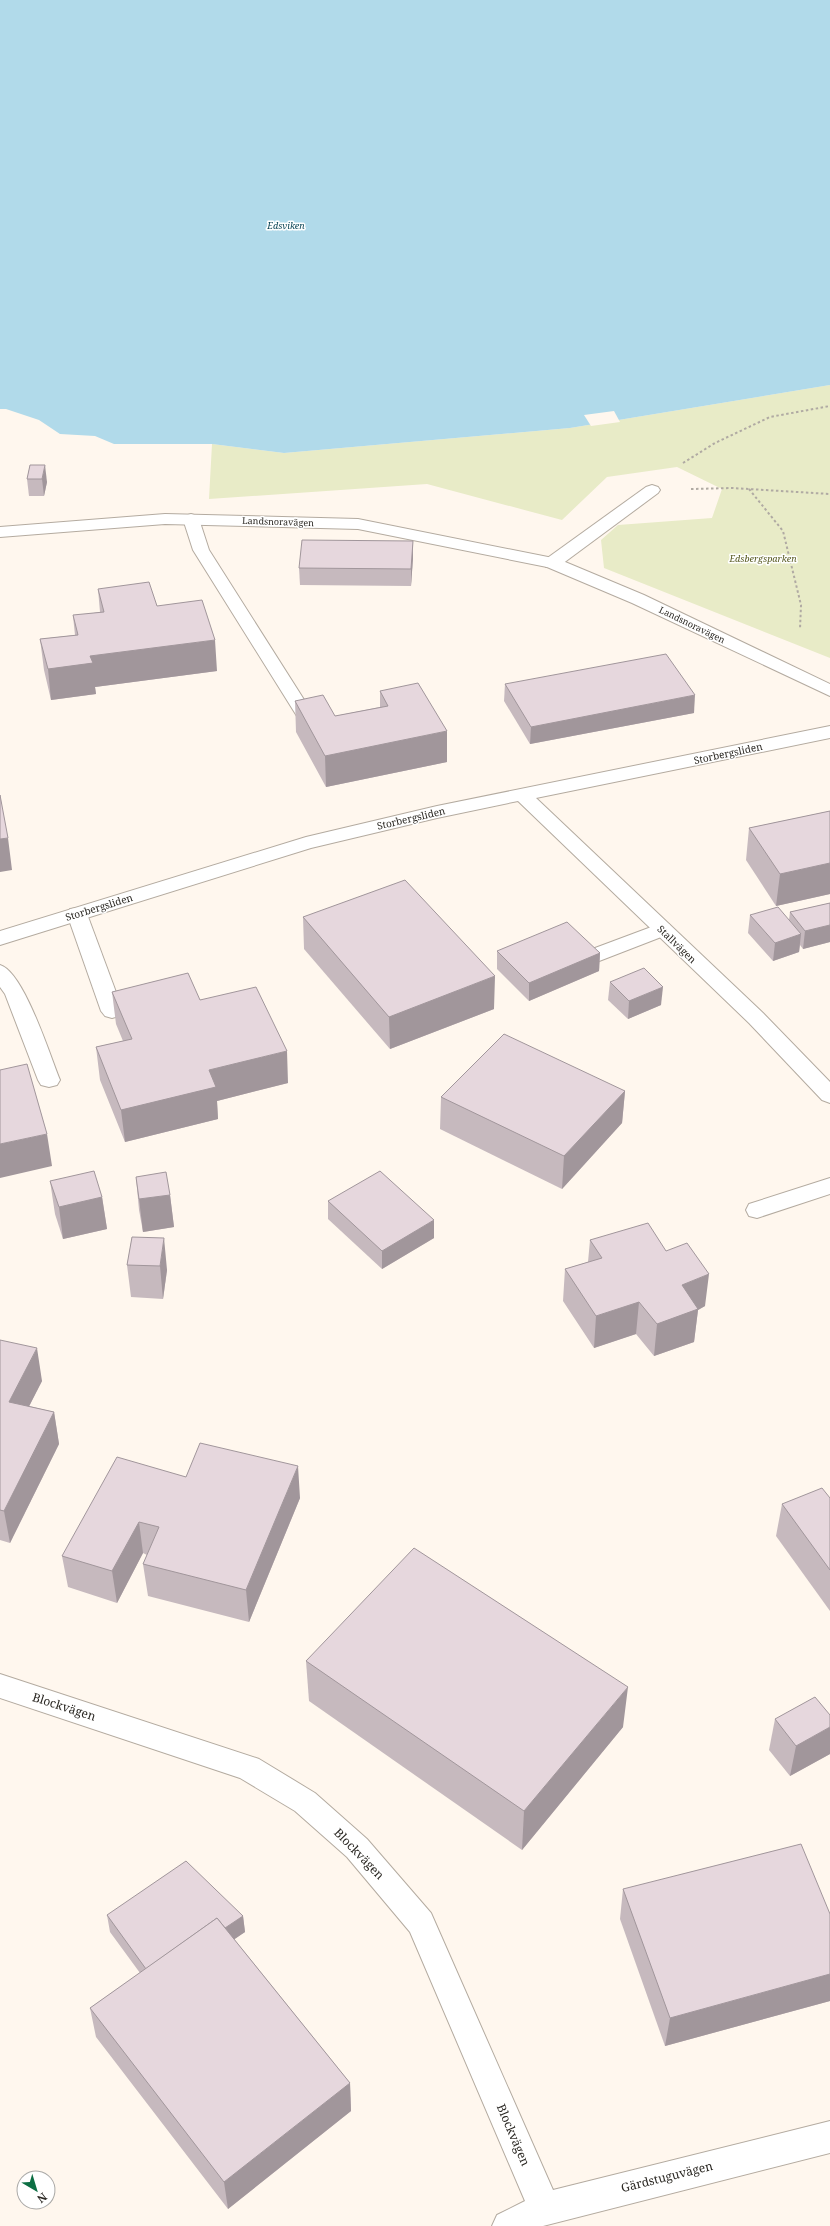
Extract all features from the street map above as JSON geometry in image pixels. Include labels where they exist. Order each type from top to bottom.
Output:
[{"type":"street","points":[[552,563],[652,490]]},
{"type":"street","name":"Landsnoravägen","points":[[0,532],[165,519],[358,524],[552,563],[638,599],[830,691]]},
{"type":"street","points":[[191,519],[201,550],[306,717]]},
{"type":"street","name":"Storbergsliden","points":[[0,938],[306,843],[437,812],[830,732]]},
{"type":"street","name":"Stallvägen","points":[[522,795],[756,1018],[830,1095]]},
{"type":"street","points":[[77,914],[112,1012]]},
{"type":"street","points":[[594,956],[662,929]]},
{"type":"street","points":[[0,972],[15,993],[49,1080]]},
{"type":"street","points":[[757,1210],[830,1186]]},
{"type":"street","name":"Blockvägen","points":[[0,1686],[249,1768],[305,1802],[357,1848],[421,1923],[544,2208]]},
{"type":"street","name":"Gärdstuguvägen","points":[[508,2226],[544,2208],[830,2137]]},
{"type":"path","points":[[652,490],[683,463],[715,443],[763,420],[770,417],[830,406]]},
{"type":"path","points":[[652,490],[749,490],[830,494]]},
{"type":"path","points":[[749,490],[783,530],[797,582],[801,605],[799,636]]},
{"type":"green space","name":"Edsbergsparken","points":[[830,385],[830,658],[604,568],[601,540],[618,525],[712,518],[722,489],[677,467],[607,477],[562,520],[427,484],[209,499],[212,444],[284,453],[570,428]]},
{"type":"water","name":"Edsviken","points":[[0,0],[830,0],[830,385],[570,428],[284,453],[212,444],[114,444],[95,436],[60,434],[39,420],[6,409],[0,409]]},
{"type":"pier","points":[[614,411],[620,422],[591,426],[584,415]]},
{"type":"building","points":[[30,465],[45,465],[42,479],[27,479]]},
{"type":"building","points":[[302,540],[413,541],[411,569],[299,568]]},
{"type":"building","points":[[149,582],[157,606],[202,600],[215,640],[90,656],[93,663],[48,669],[40,639],[78,635],[73,615],[104,612],[98,589]]},
{"type":"building","points":[[666,654],[695,695],[531,727],[505,684]]},
{"type":"building","points":[[418,683],[447,731],[325,756],[295,701],[323,695],[335,716],[388,706],[380,691]]},
{"type":"building","points":[[0,795],[8,838],[0,839]]},
{"type":"building","points":[[830,811],[830,863],[780,874],[749,828]]},
{"type":"building","points":[[405,880],[495,976],[389,1017],[303,917]]},
{"type":"building","points":[[830,903],[830,925],[805,931],[790,912]]},
{"type":"building","points":[[778,907],[801,934],[775,943],[750,915]]},
{"type":"building","points":[[567,922],[600,953],[529,983],[497,951]]},
{"type":"building","points":[[644,968],[663,987],[629,1001],[610,982]]},
{"type":"building","points":[[188,973],[200,1000],[256,987],[287,1051],[209,1070],[216,1087],[121,1110],[96,1047],[132,1039],[112,992]]},
{"type":"building","points":[[504,1034],[625,1091],[564,1156],[441,1097]]},
{"type":"building","points":[[27,1064],[47,1134],[0,1144],[0,1070]]},
{"type":"building","points":[[94,1171],[102,1197],[59,1207],[50,1181]]},
{"type":"building","points":[[380,1171],[434,1220],[382,1251],[328,1201]]},
{"type":"building","points":[[166,1172],[170,1195],[139,1199],[136,1177]]},
{"type":"building","points":[[648,1223],[666,1251],[687,1243],[709,1274],[682,1285],[698,1309],[657,1324],[639,1302],[596,1316],[565,1269],[602,1258],[590,1240]]},
{"type":"building","points":[[132,1237],[164,1238],[160,1266],[127,1265]]},
{"type":"building","points":[[0,1340],[37,1348],[9,1402],[54,1412],[4,1511],[0,1510]]},
{"type":"building","points":[[200,1443],[298,1466],[246,1590],[143,1564],[159,1527],[139,1522],[112,1571],[62,1556],[117,1457],[186,1477]]},
{"type":"building","points":[[822,1488],[830,1498],[830,1570],[782,1504]]},
{"type":"building","points":[[414,1548],[628,1687],[524,1811],[306,1661]]},
{"type":"building","points":[[815,1697],[830,1715],[830,1727],[796,1746],[775,1719]]},
{"type":"building","points":[[801,1844],[830,1914],[830,1974],[670,2018],[623,1889]]},
{"type":"building","points":[[186,1861],[243,1916],[225,1928],[217,1918],[146,1969],[107,1915]]},
{"type":"building","points":[[217,1918],[350,2083],[224,2182],[90,2008]]}]
